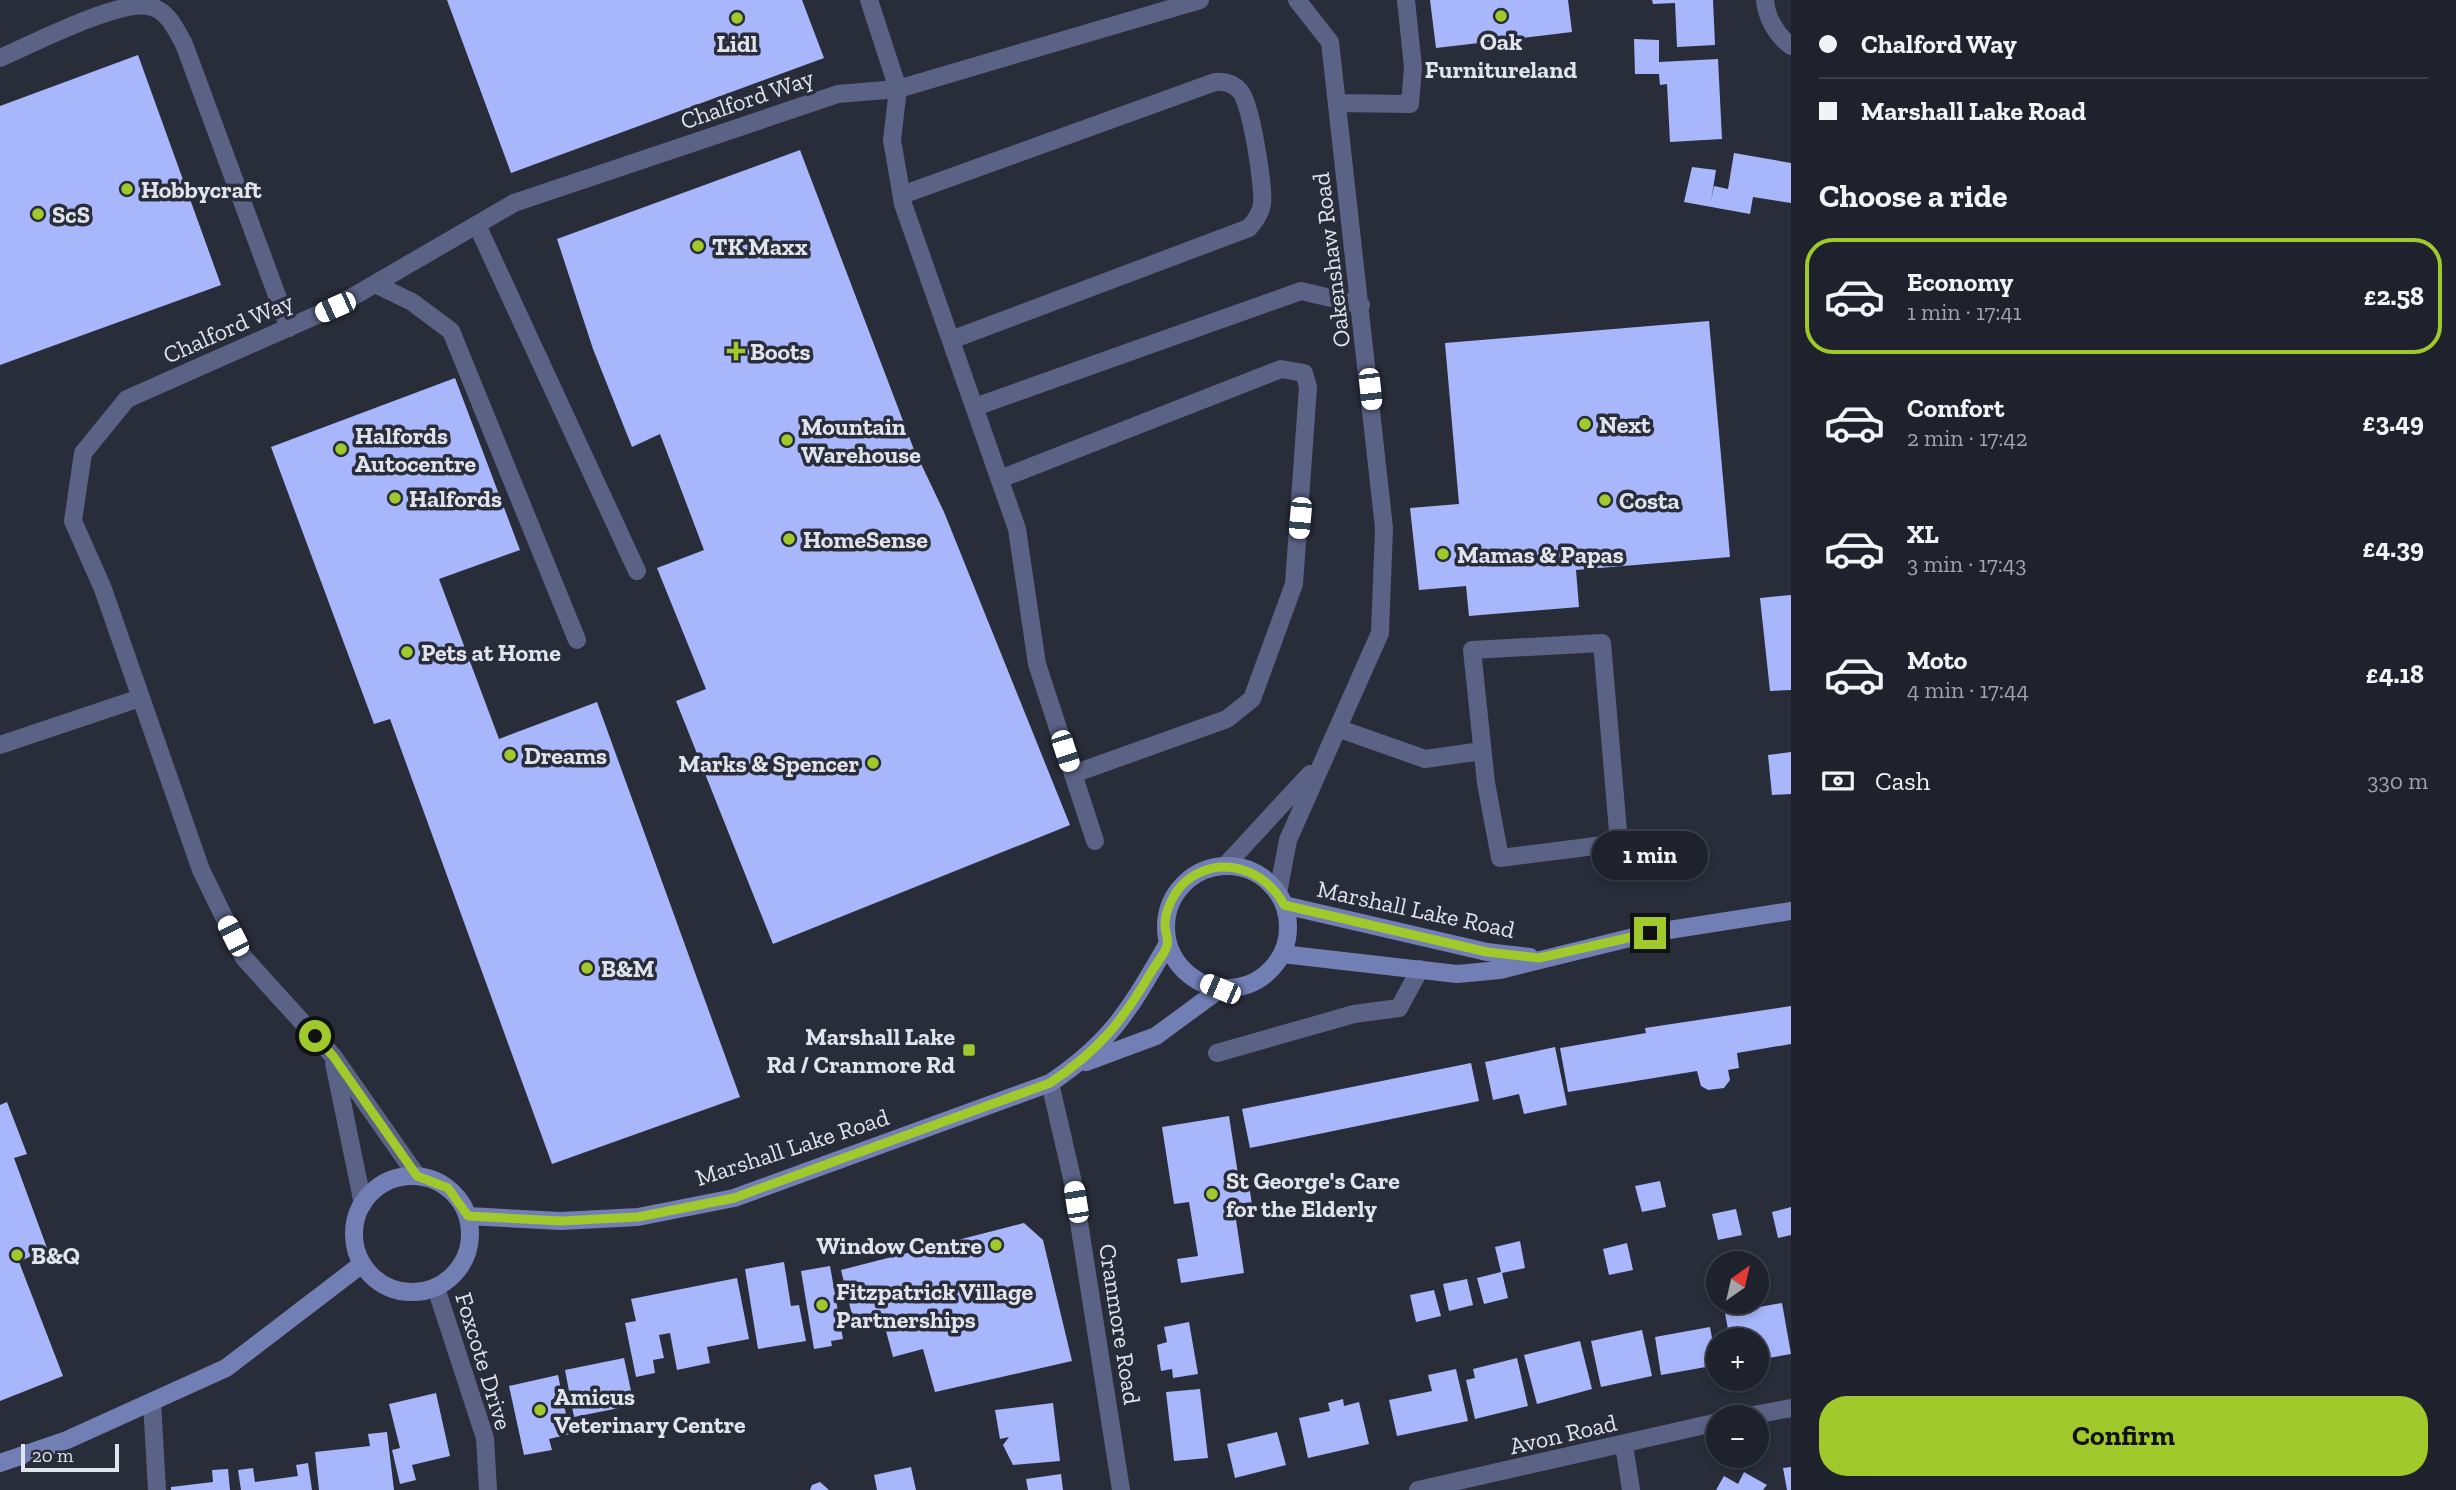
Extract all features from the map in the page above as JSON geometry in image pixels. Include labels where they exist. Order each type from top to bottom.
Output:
[{"type":"main road","name":"Marshall Lake Road","points":[[468,1216],[561,1221],[638,1217],[734,1198],[1050,1083],[1076,1065],[1115,1030],[1167,945],[1165,923],[1171,900],[1185,882],[1203,870],[1225,866],[1261,876],[1281,899],[1288,930],[1282,954],[1267,974],[1245,986],[1220,989],[1156,1037],[1076,1065]]},
{"type":"main road","name":"Marshall Lake Road","points":[[1281,899],[1487,952],[1539,958]]},
{"type":"main road","name":"Marshall Lake Road","points":[[1282,954],[1457,974],[1500,970],[1539,958],[1650,933],[1791,911]]},
{"type":"main road","points":[[1167,945],[1187,975],[1220,989]]},
{"type":"main road","points":[[417,1176],[448,1188],[468,1216],[471,1230],[466,1258],[458,1271],[436,1288],[403,1292],[373,1277],[362,1264],[354,1234],[363,1204],[386,1182],[417,1176]]},
{"type":"main road","points":[[0,1463],[67,1440],[226,1368],[362,1264]]},
{"type":"street","points":[[869,0],[898,89],[892,140],[902,195],[1017,529],[1037,664],[1095,841]]},
{"type":"street","name":"Chalford Way","points":[[417,1176],[333,1056],[244,958],[201,870],[103,589],[73,522],[83,453],[127,399],[335,307],[514,203],[838,94],[898,89],[1200,0]]},
{"type":"street","name":"Oakenshaw Road","points":[[1281,899],[1288,840],[1320,764],[1340,729],[1380,633],[1384,528],[1330,42],[1297,0]]},
{"type":"street","points":[[1337,103],[1409,104],[1413,67],[1406,0]]},
{"type":"street","points":[[1765,0],[1766,13],[1784,41],[1791,46]]},
{"type":"street","points":[[0,58],[123,5],[149,6],[169,17],[184,44],[289,328]]},
{"type":"street","points":[[902,195],[1215,82],[1224,81],[1239,89],[1250,110],[1263,201],[1257,218],[1249,228],[951,340]]},
{"type":"street","points":[[477,225],[637,571]]},
{"type":"street","points":[[375,285],[412,302],[451,331],[577,640]]},
{"type":"street","points":[[975,407],[1301,291],[1361,305]]},
{"type":"street","points":[[1000,479],[1281,369],[1304,373],[1308,387],[1294,584],[1252,699],[1227,719],[1073,774]]},
{"type":"street","points":[[1602,643],[1619,844],[1500,858],[1482,751],[1472,650],[1602,643]]},
{"type":"street","points":[[0,745],[140,698]]},
{"type":"street","points":[[1340,729],[1425,759],[1482,751]]},
{"type":"street","name":"Oakenshaw Road","points":[[1225,866],[1320,764]]},
{"type":"street","points":[[1217,1053],[1354,1014],[1399,1008],[1420,969]]},
{"type":"street","points":[[333,1056],[363,1204]]},
{"type":"street","name":"Cranmore Road","points":[[1050,1083],[1072,1178],[1121,1490]]},
{"type":"street","name":"Foxcote Drive","points":[[436,1288],[485,1438],[488,1490]]},
{"type":"street","points":[[152,1402],[158,1490]]},
{"type":"street","points":[[1769,1412],[1791,1408]]},
{"type":"street","name":"Avon Road","points":[[1418,1490],[1624,1446],[1706,1425]]},
{"type":"street","points":[[1624,1446],[1631,1490]]},
{"type":"building","points":[[447,0],[802,0],[824,58],[511,173]]},
{"type":"building","name":"Oak Furnitureland","points":[[1430,0],[1568,0],[1572,32],[1436,48]]},
{"type":"building","points":[[1652,0],[1713,0],[1715,45],[1677,47],[1675,3],[1653,4]]},
{"type":"building","points":[[1634,39],[1659,40],[1659,62],[1718,59],[1722,139],[1670,142],[1667,84],[1660,85],[1659,74],[1635,74]]},
{"type":"building","points":[[138,55],[221,285],[0,365],[0,106]]},
{"type":"building","points":[[800,150],[913,447],[944,512],[1070,825],[773,944],[676,701],[706,689],[657,568],[704,550],[660,434],[632,447],[593,349],[557,239]]},
{"type":"building","points":[[1734,153],[1791,163],[1791,203],[1753,197],[1750,214],[1684,202],[1692,167],[1716,170],[1711,201],[1714,186],[1728,189]]},
{"type":"building","name":"Next","points":[[1709,321],[1730,557],[1576,570],[1579,607],[1469,616],[1466,586],[1419,590],[1410,508],[1459,504],[1445,343]]},
{"type":"building","points":[[455,378],[520,550],[439,579],[499,739],[597,702],[740,1097],[552,1164],[390,719],[374,724],[271,447]]},
{"type":"building","points":[[1791,595],[1791,690],[1770,691],[1760,598]]},
{"type":"building","points":[[1791,752],[1791,794],[1772,795],[1768,755]]},
{"type":"building","points":[[1791,1006],[1791,1044],[1737,1053],[1739,1068],[1728,1070],[1730,1080],[1724,1088],[1708,1090],[1701,1086],[1697,1071],[1568,1092],[1560,1048],[1646,1033],[1645,1028]]},
{"type":"building","points":[[1555,1047],[1567,1105],[1524,1114],[1519,1094],[1493,1100],[1485,1062]]},
{"type":"building","points":[[1471,1063],[1479,1101],[1250,1148],[1242,1109]]},
{"type":"building","name":"B&Q","points":[[7,1102],[27,1154],[14,1158],[47,1248],[19,1262],[63,1376],[0,1401],[0,1105]]},
{"type":"building","name":"St George's Care for the Elderly","points":[[1229,1116],[1240,1187],[1249,1185],[1253,1211],[1235,1213],[1244,1273],[1181,1283],[1177,1259],[1198,1256],[1189,1202],[1174,1204],[1162,1127]]},
{"type":"building","points":[[1660,1181],[1666,1207],[1642,1212],[1635,1186]]},
{"type":"building","points":[[1791,1207],[1791,1235],[1778,1238],[1772,1212]]},
{"type":"building","points":[[1736,1209],[1742,1235],[1718,1240],[1712,1214]]},
{"type":"building","points":[[1024,1223],[1043,1240],[1072,1361],[935,1392],[923,1349],[893,1357],[882,1316],[854,1323],[841,1270]]},
{"type":"building","points":[[1520,1241],[1525,1268],[1502,1273],[1508,1298],[1484,1304],[1477,1278],[1501,1272],[1495,1247]]},
{"type":"building","points":[[1627,1243],[1633,1270],[1609,1275],[1603,1249]]},
{"type":"building","points":[[784,1262],[791,1306],[799,1305],[806,1341],[758,1349],[745,1269]]},
{"type":"building","name":"Fitzpatrick Village Partnerships","points":[[830,1266],[843,1339],[831,1341],[832,1346],[814,1349],[801,1271]]},
{"type":"building","points":[[737,1278],[749,1339],[707,1347],[710,1363],[677,1370],[670,1333],[659,1335],[664,1358],[653,1360],[655,1373],[636,1377],[625,1323],[636,1321],[631,1299]]},
{"type":"building","points":[[1467,1279],[1473,1305],[1449,1311],[1443,1284]]},
{"type":"building","points":[[1434,1290],[1441,1316],[1416,1322],[1410,1295]]},
{"type":"building","points":[[1782,1303],[1791,1354],[1769,1358],[1769,1328],[1728,1328],[1725,1314],[1769,1314],[1769,1305]]},
{"type":"building","points":[[1189,1322],[1198,1374],[1173,1378],[1172,1369],[1161,1371],[1157,1345],[1167,1342],[1164,1327]]},
{"type":"building","points":[[1710,1327],[1706,1328],[1706,1367],[1661,1375],[1655,1337]]},
{"type":"building","points":[[1642,1330],[1652,1376],[1601,1387],[1591,1341]]},
{"type":"building","points":[[1580,1341],[1592,1389],[1537,1404],[1524,1355]]},
{"type":"building","points":[[624,1358],[634,1405],[574,1417],[565,1370]]},
{"type":"building","points":[[1517,1358],[1528,1406],[1475,1419],[1466,1380],[1475,1378],[1473,1369]]},
{"type":"building","points":[[1456,1369],[1468,1421],[1397,1436],[1389,1400],[1432,1391],[1428,1375]]},
{"type":"building","name":"Amicus Veterinary Centre","points":[[558,1375],[570,1434],[549,1439],[552,1450],[524,1455],[509,1386]]},
{"type":"building","points":[[1200,1389],[1208,1458],[1174,1461],[1166,1392]]},
{"type":"building","points":[[436,1393],[450,1456],[412,1465],[416,1480],[400,1484],[392,1450],[400,1448],[389,1404]]},
{"type":"building","points":[[1343,1399],[1344,1406],[1359,1402],[1369,1444],[1308,1458],[1299,1418],[1330,1411],[1328,1403]]},
{"type":"building","points":[[1053,1403],[1060,1461],[1013,1465],[1003,1445],[1009,1437],[1000,1439],[995,1410]]},
{"type":"building","points":[[387,1432],[394,1490],[319,1490],[315,1452],[370,1446],[368,1434]]},
{"type":"building","points":[[1277,1432],[1286,1465],[1235,1478],[1227,1444]]},
{"type":"building","points":[[308,1463],[312,1490],[241,1490],[238,1470],[253,1468],[255,1482],[298,1476],[296,1465]]},
{"type":"building","points":[[911,1467],[916,1490],[877,1490],[874,1475]]},
{"type":"building","points":[[1791,1467],[1791,1490],[1787,1490],[1783,1468]]},
{"type":"building","points":[[228,1469],[230,1490],[171,1490],[171,1487],[213,1482],[212,1470]]},
{"type":"building","points":[[1744,1472],[1767,1485],[1763,1490],[1716,1490],[1724,1476],[1738,1484]]},
{"type":"building","points":[[1061,1474],[1063,1490],[1028,1490],[1026,1479]]},
{"type":"building","points":[[820,1482],[829,1490],[810,1490],[812,1485]]},
{"type":"place","name":"Oak Furnitureland","points":[[1501,16]]},
{"type":"place","name":"Lidl","points":[[737,18]]},
{"type":"place","name":"Hobbycraft","points":[[127,189]]},
{"type":"place","name":"ScS","points":[[38,214]]},
{"type":"place","name":"TK Maxx","points":[[698,246]]},
{"type":"place","name":"Boots","points":[[736,351]]},
{"type":"place","name":"Next","points":[[1585,424]]},
{"type":"place","name":"Mountain Warehouse","points":[[787,440]]},
{"type":"place","name":"Halfords Autocentre","points":[[341,449]]},
{"type":"place","name":"Halfords","points":[[395,498]]},
{"type":"place","name":"Costa","points":[[1605,500]]},
{"type":"place","name":"HomeSense","points":[[789,539]]},
{"type":"place","name":"Mamas & Papas","points":[[1443,554]]},
{"type":"place","name":"Pets at Home","points":[[407,652]]},
{"type":"place","name":"Dreams","points":[[510,755]]},
{"type":"place","name":"Marks & Spencer","points":[[873,763]]},
{"type":"place","name":"B&M","points":[[587,968]]},
{"type":"place","name":"Marshall Lake Rd / Cranmore Rd","points":[[969,1050]]},
{"type":"place","name":"St George's Care for the Elderly","points":[[1212,1194]]},
{"type":"place","name":"Window Centre","points":[[996,1245]]},
{"type":"place","name":"B&Q","points":[[17,1255]]},
{"type":"place","name":"Fitzpatrick Village Partnerships","points":[[822,1305]]},
{"type":"place","name":"Amicus Veterinary Centre","points":[[540,1410]]},
{"type":"route","points":[[315,1036],[333,1056],[417,1176],[439,1182],[448,1188],[457,1196],[468,1216],[561,1221],[638,1217],[734,1198],[1050,1083],[1076,1065],[1115,1030],[1167,945],[1165,923],[1171,900],[1185,882],[1203,870],[1225,866],[1261,876],[1278,893],[1284,905],[1487,952],[1539,958],[1650,933]]}]
